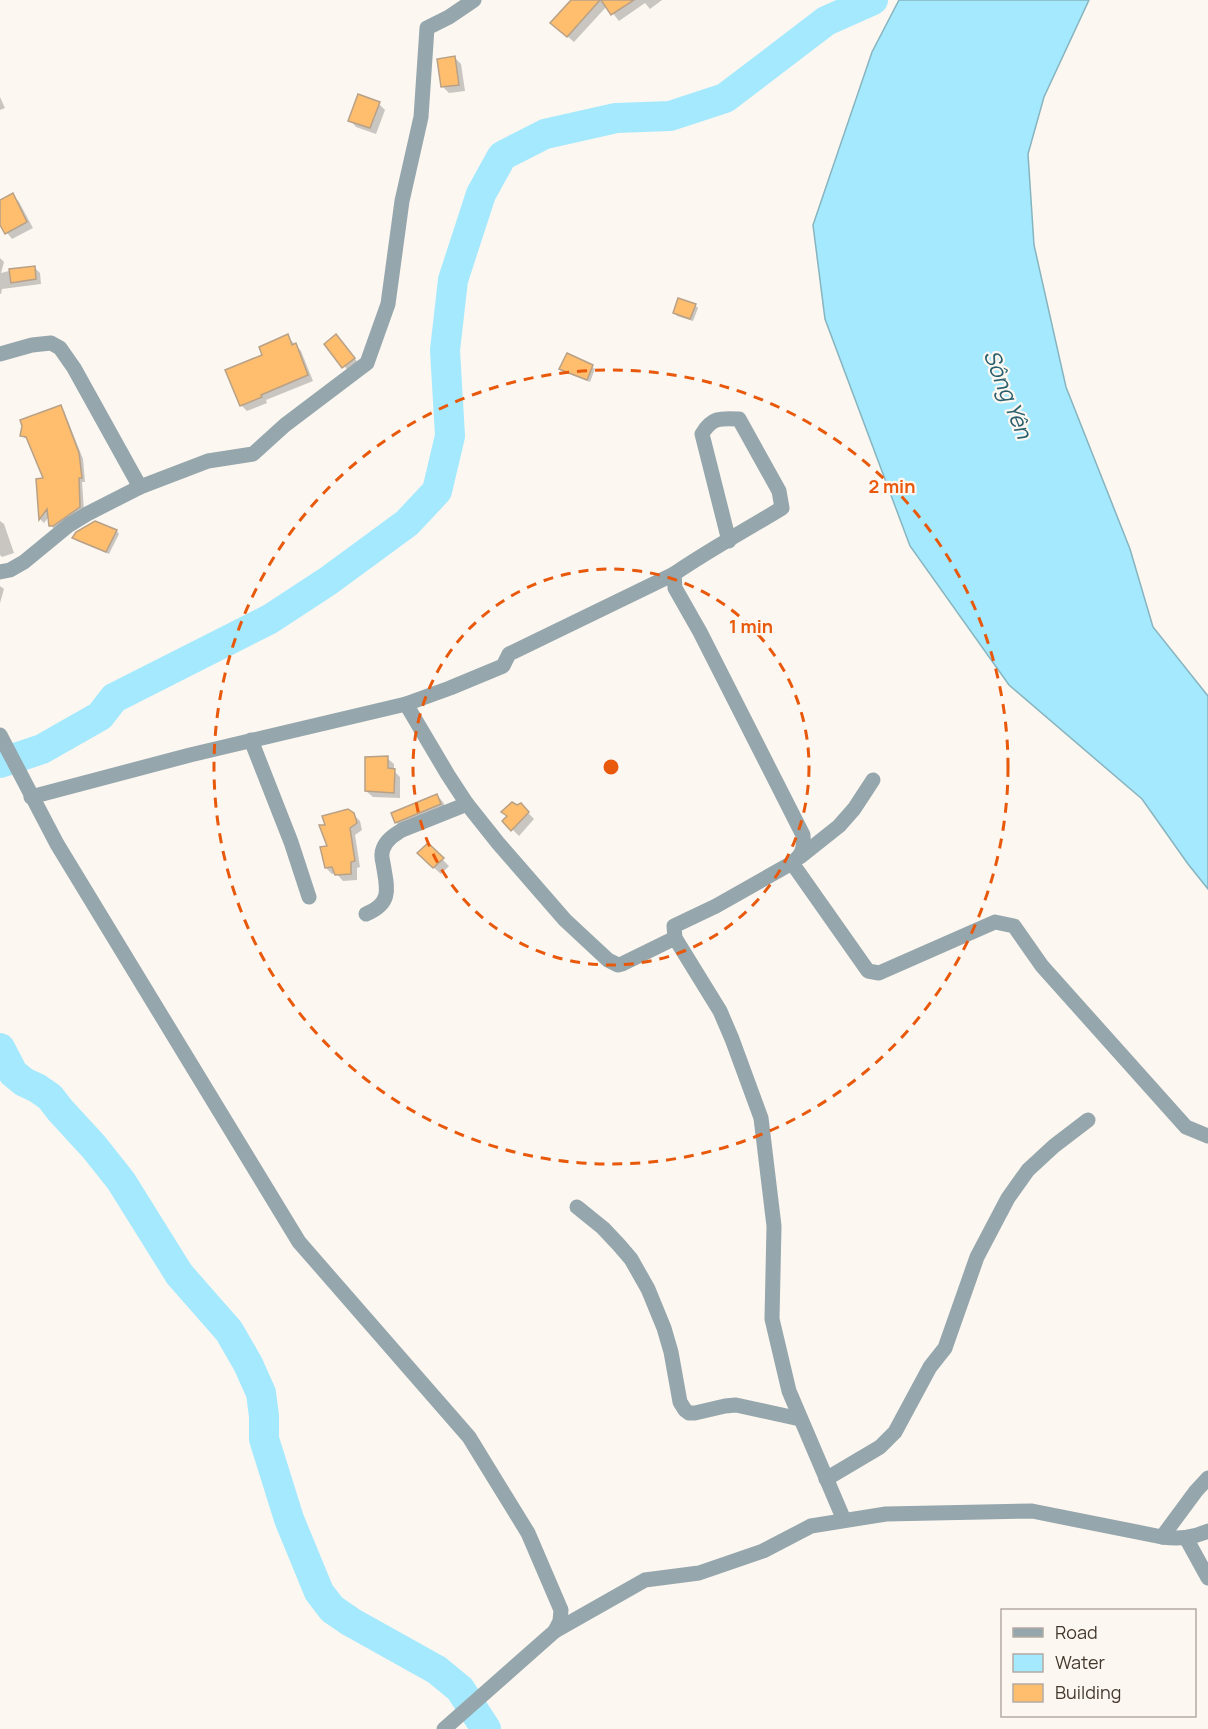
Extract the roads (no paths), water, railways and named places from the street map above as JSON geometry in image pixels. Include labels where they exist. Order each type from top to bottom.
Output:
[{"type":"street","points":[[0,572],[10,570],[24,562],[69,525],[87,514],[140,487],[208,461],[253,454],[285,425],[367,363],[388,304],[402,201],[421,117],[426,28],[449,17],[474,0]]},
{"type":"street","points":[[0,354],[32,345],[51,343],[60,348],[74,368],[140,487]]},
{"type":"street","points":[[31,796],[251,740],[406,704],[503,666],[509,654],[674,574],[703,554],[729,541],[782,508],[779,491],[739,419],[723,418],[708,424],[702,434],[729,541]]},
{"type":"street","points":[[674,574],[675,588],[700,632],[803,835],[804,847],[796,860]]},
{"type":"street","points":[[406,704],[467,804],[558,912],[608,960],[618,965],[622,964],[675,938]]},
{"type":"street","points":[[251,740],[291,842],[309,897]]},
{"type":"street","points":[[3,742],[57,844],[299,1242],[469,1437],[528,1533],[561,1610],[560,1621],[555,1631]]},
{"type":"street","points":[[844,1521],[789,1391],[772,1319],[774,1226],[761,1119],[720,1011],[675,938],[674,926],[716,906],[796,860],[839,826],[854,809],[873,780]]},
{"type":"street","points":[[366,914],[380,906],[386,896],[382,850],[387,842],[402,830],[467,804]]},
{"type":"street","points":[[796,860],[868,970],[879,974],[994,922],[1014,926],[1042,966],[1186,1127],[1208,1136]]},
{"type":"street","points":[[826,1479],[880,1447],[895,1432],[930,1367],[945,1348],[977,1257],[1008,1198],[1028,1170],[1088,1120]]},
{"type":"street","points":[[577,1207],[603,1228],[619,1245],[631,1259],[648,1289],[664,1328],[680,1402],[685,1410],[695,1413],[736,1405],[800,1419]]},
{"type":"street","points":[[1162,1537],[1208,1478]]},
{"type":"street","points":[[450,1724],[555,1631],[645,1580],[699,1573],[763,1551],[811,1526],[886,1514],[1032,1511],[1162,1537],[1181,1539],[1208,1531]]},
{"type":"street","points":[[1186,1538],[1208,1578]]},
{"type":"water","name":"Sông Yên","points":[[899,0],[1089,0],[1044,97],[1028,154],[1034,245],[1066,387],[1130,549],[1153,627],[1208,696],[1208,889],[1142,799],[1009,685],[910,546],[825,319],[813,225],[872,52]]},
{"type":"waterway","points":[[0,763],[42,749],[100,716],[114,698],[270,619],[328,581],[407,523],[437,491],[450,436],[445,350],[453,280],[481,194],[502,156],[545,134],[616,118],[670,116],[725,98],[826,21],[873,0]]},
{"type":"waterway","points":[[0,1048],[13,1073],[50,1097],[94,1147],[121,1181],[179,1274],[229,1331],[261,1393],[264,1439],[289,1519],[319,1592],[332,1609],[351,1622],[437,1670],[460,1689],[486,1729]]}]
